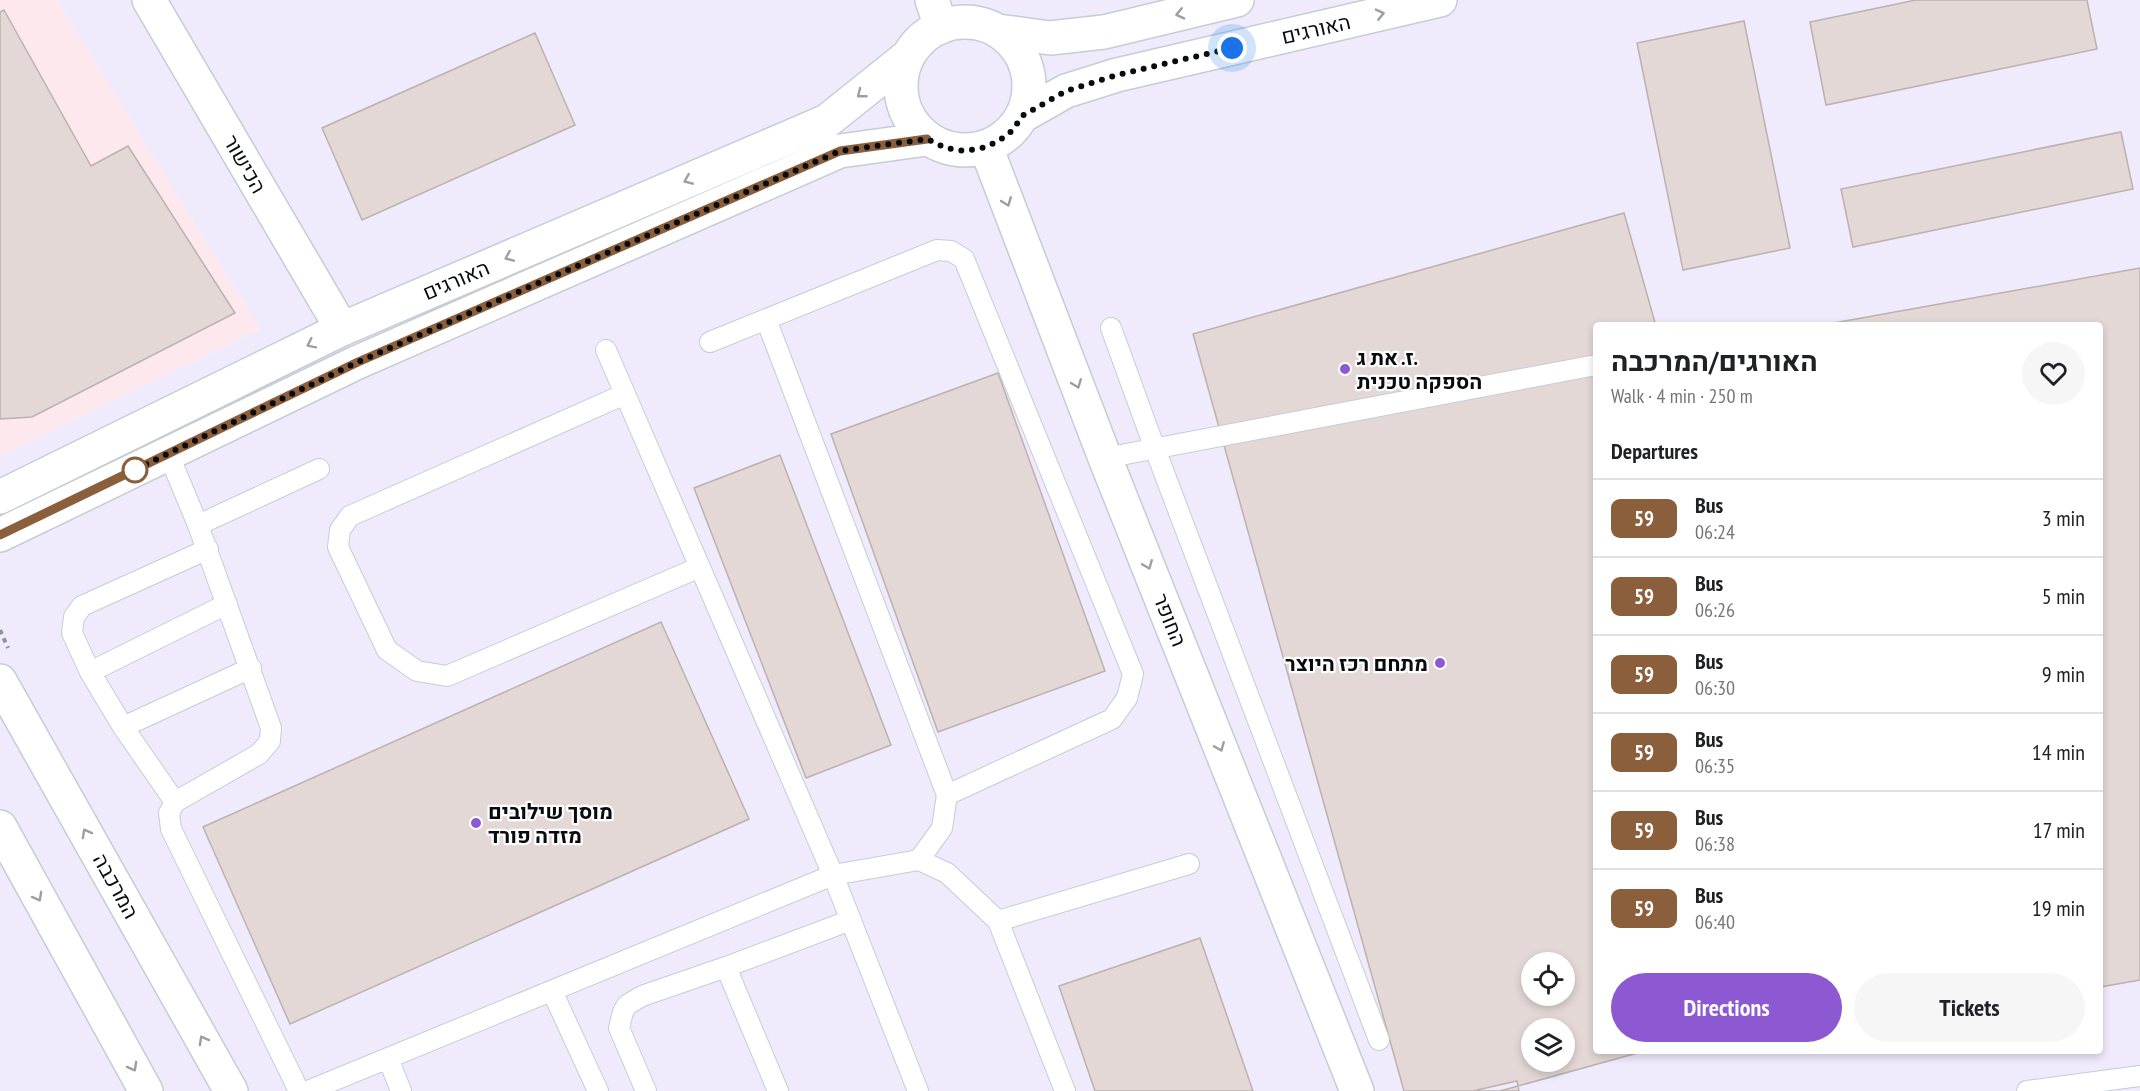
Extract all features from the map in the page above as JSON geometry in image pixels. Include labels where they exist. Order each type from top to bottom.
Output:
[{"type":"street","name":"הכישור","points":[[149,0],[342,329]]},
{"type":"street","points":[[998,31],[1050,38],[1104,32],[1237,0]]},
{"type":"street","name":"האורגים","points":[[1022,116],[1066,91],[1117,75],[1440,0]]},
{"type":"street","points":[[936,13],[960,22],[980,23],[998,31],[1016,46],[1027,68],[1029,92],[1022,116],[1013,130],[986,147],[965,151],[946,148],[927,139],[907,116],[900,87],[907,57],[936,13]]},
{"type":"street","name":"האורגים","points":[[0,497],[342,329],[827,121],[907,57]]},
{"type":"street","name":"האורגים","points":[[0,535],[358,362],[840,151],[927,139]]},
{"type":"street","name":"החופר","points":[[986,147],[1105,458],[1357,1091]]},
{"type":"street","name":"המרכבה","points":[[0,681],[231,1091]]},
{"type":"street","points":[[0,827],[9,864],[146,1091]]},
{"type":"lane","points":[[710,342],[937,249],[951,250],[964,260],[1133,674],[1127,698],[1112,719],[947,795]]},
{"type":"lane","points":[[766,319],[947,795],[942,828],[919,860]]},
{"type":"lane","points":[[1111,328],[1379,1041]]},
{"type":"lane","points":[[606,350],[833,875],[918,1091]]},
{"type":"lane","points":[[1105,458],[1593,366]]},
{"type":"lane","points":[[625,394],[350,516],[339,530],[338,547],[387,650],[417,671],[447,676],[700,567]]},
{"type":"lane","points":[[168,453],[208,549],[270,728],[270,741],[259,754],[175,802],[169,813],[171,829],[299,1091]]},
{"type":"lane","points":[[198,525],[319,469]]},
{"type":"lane","points":[[175,802],[123,727],[90,672],[72,633],[74,617],[81,606],[208,549]]},
{"type":"lane","points":[[90,672],[227,603]]},
{"type":"lane","points":[[123,727],[250,668]]},
{"type":"lane","points":[[308,1091],[833,875],[919,860],[947,873],[998,921],[1065,1091]]},
{"type":"lane","points":[[998,921],[1189,864]]},
{"type":"lane","points":[[646,1091],[619,1028],[627,1005],[642,996],[851,920]]},
{"type":"lane","points":[[726,967],[778,1091]]},
{"type":"lane","points":[[552,991],[598,1091]]},
{"type":"lane","points":[[388,1058],[401,1091]]},
{"type":"lane","points":[[2027,1091],[2140,1076]]},
{"type":"shaded area","points":[[0,0],[57,0],[260,329],[0,456]]},
{"type":"shaded area","points":[[57,0],[2140,0],[2140,1091],[0,1091],[0,456],[260,329]]},
{"type":"building","points":[[1916,0],[2087,0],[2097,49],[1826,105],[1810,22]]},
{"type":"building","points":[[4,10],[91,166],[128,146],[235,313],[32,417],[0,419],[0,12]]},
{"type":"building","points":[[1744,21],[1790,248],[1683,270],[1637,43]]},
{"type":"building","points":[[535,33],[575,125],[362,220],[322,128]]},
{"type":"building","points":[[2121,132],[2133,189],[1853,247],[1841,189]]},
{"type":"building","name":"מתחם רכז היוצר","points":[[1624,213],[1655,322],[1593,322],[1593,1054],[1634,1054],[1575,1070],[1575,1018],[1521,1018],[1521,1072],[1569,1072],[1500,1091],[1404,1091],[1193,334]]},
{"type":"building","points":[[2140,268],[2140,980],[2103,986],[2103,322],[1839,322]]},
{"type":"building","points":[[998,373],[1105,671],[938,732],[831,434]]},
{"type":"building","points":[[780,455],[891,745],[806,778],[694,488]]},
{"type":"building","name":"מוסך שילובים מזדה פורד","points":[[661,622],[749,819],[290,1024],[203,827]]},
{"type":"building","points":[[1200,938],[1253,1091],[1095,1091],[1059,986]]},
{"type":"building","points":[[1517,1081],[1519,1091],[1473,1091]]},
{"type":"bus line","name":"59","points":[[0,535],[358,362],[840,151],[927,139]]},
{"type":"place","name":"ז. את ג. הספקה טכנית","points":[[1345,369]]},
{"type":"place","name":"מתחם רכז היוצר","points":[[1440,663]]},
{"type":"place","name":"מוסך שילובים מזדה פורד","points":[[476,823]]},
{"type":"route","points":[[135,470],[126,474],[358,362],[840,151],[927,139],[946,148],[965,151],[986,147],[1013,130],[1022,116],[1066,91],[1117,75],[1232,48]]}]
